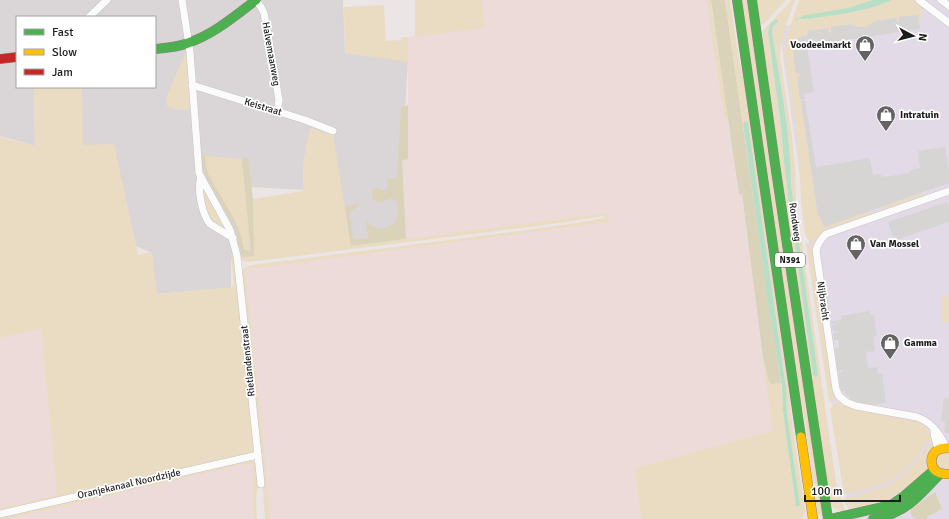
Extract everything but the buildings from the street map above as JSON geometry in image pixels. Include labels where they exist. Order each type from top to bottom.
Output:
[{"type":"main road","points":[[156,49],[188,43],[212,32],[256,0]]},
{"type":"main road","name":"N391","points":[[737,0],[813,519]]},
{"type":"main road","name":"Rondweg","points":[[752,0],[775,164],[829,519]]},
{"type":"main road","points":[[0,59],[16,57]]},
{"type":"main road","points":[[873,519],[894,513],[904,496],[941,473],[932,464],[931,460],[932,456],[944,448]]},
{"type":"main road","points":[[829,519],[894,513]]},
{"type":"street","points":[[90,16],[107,0]]},
{"type":"street","name":"Rietlandenstraat","points":[[182,0],[188,43],[201,177],[230,230],[236,256],[261,484]]},
{"type":"street","name":"Halvemaanweg","points":[[256,0],[264,13],[279,100],[277,111]]},
{"type":"street","points":[[919,0],[949,23]]},
{"type":"street","points":[[941,0],[949,6]]},
{"type":"street","name":"Keistraat","points":[[192,85],[305,120],[333,131]]},
{"type":"street","name":"Rietlandenstraat","points":[[201,177],[199,182],[200,195],[208,221],[210,224],[233,238]]},
{"type":"street","name":"Nijbracht","points":[[944,448],[938,432],[934,430],[925,420],[856,406],[846,402],[839,396],[836,389],[816,250],[820,240],[826,234],[949,191]]},
{"type":"street","name":"Oranjekanaal Noordzijde","points":[[0,514],[258,455]]},
{"type":"shaded area","points":[[0,0],[343,0],[345,51],[408,61],[402,160],[406,238],[350,244],[342,192],[249,187],[253,257],[231,260],[231,288],[156,294],[152,253],[136,246],[114,146],[82,145],[81,88],[156,88],[156,16],[16,16],[16,88],[34,88],[35,146],[0,136]]},
{"type":"shaded area","points":[[415,0],[482,0],[485,28],[415,37]]},
{"type":"shaded area","points":[[482,0],[707,0],[725,121],[729,120],[739,193],[742,194],[772,431],[635,468],[641,519],[270,519],[264,446],[245,272],[248,269],[608,222],[607,213],[406,239],[402,161],[408,159],[408,37],[485,28]]},
{"type":"shaded area","points":[[707,0],[711,0],[729,120],[725,121],[711,33]]},
{"type":"shaded area","points":[[711,0],[725,0],[781,383],[772,384],[769,382],[763,358],[742,194],[739,194]]},
{"type":"shaded area","points":[[725,0],[730,0],[738,53],[749,107],[789,385],[791,416],[805,511],[803,519],[641,519],[635,468],[772,431],[763,358],[769,382],[772,384],[781,383],[785,427],[796,506],[800,506],[787,413],[785,380],[748,128],[747,123],[743,123]]},
{"type":"shaded area","points":[[741,0],[748,0],[823,516],[818,513],[804,415],[797,387]]},
{"type":"shaded area","points":[[755,0],[786,0],[764,24],[759,24]]},
{"type":"shaded area","points":[[792,0],[795,0],[783,35],[780,57],[792,137],[796,201],[836,483],[845,511],[840,511],[830,504],[761,38],[763,38],[763,32],[766,27]],"holes":[[[774,20],[778,22],[773,26],[772,32],[787,127],[791,166],[791,185],[817,367],[818,375],[816,377],[813,375],[788,194],[781,127],[768,32],[770,24]]]},
{"type":"shaded area","points":[[799,0],[872,0],[848,8],[795,20],[861,11],[892,0],[914,0],[924,8],[921,10],[922,19],[919,19],[918,15],[899,18],[900,22],[897,22],[897,18],[875,21],[867,27],[859,27],[852,24],[831,28],[832,32],[829,33],[829,29],[807,31],[808,35],[801,36],[797,43],[796,51],[793,51],[796,74],[801,74],[801,76],[797,77],[818,216],[820,216],[824,226],[871,210],[870,215],[830,228],[815,241],[808,239],[805,233],[801,202],[796,131],[784,53],[786,39]]},
{"type":"shaded area","points":[[872,0],[892,0],[861,10],[795,21],[806,15],[848,8]]},
{"type":"shaded area","points":[[893,0],[949,0],[949,519],[850,519],[829,386],[779,27],[849,15]]},
{"type":"shaded area","points":[[384,5],[386,41],[401,40],[401,38],[408,37],[408,62],[345,53],[344,7]]},
{"type":"shaded area","points":[[918,15],[920,29],[807,46],[814,92],[804,94],[805,99],[800,100],[797,77],[801,74],[796,74],[793,51],[796,50],[796,39],[801,38],[801,36],[808,35],[807,31],[828,28],[829,32],[831,32],[831,27],[852,24],[859,27],[867,27],[875,21],[896,18],[897,22],[899,22],[899,17]]},
{"type":"shaded area","points":[[775,20],[778,20],[778,22],[773,26],[772,32],[787,127],[791,166],[791,185],[817,367],[818,375],[816,377],[813,375],[788,194],[781,127],[768,32],[770,24]]},
{"type":"shaded area","points":[[185,54],[187,54],[192,108],[186,110],[175,110],[167,106],[167,95]]},
{"type":"shaded area","points":[[34,88],[82,88],[83,145],[114,144],[138,255],[152,252],[157,294],[234,287],[231,254],[234,256],[255,449],[250,454],[0,513],[0,509],[57,495],[41,329],[0,338],[0,137],[35,146]]},
{"type":"shaded area","points":[[805,100],[816,167],[870,158],[873,175],[879,174],[884,177],[909,173],[912,169],[920,168],[918,151],[945,147],[949,172],[949,183],[824,227],[820,216],[818,216],[801,101]]},
{"type":"shaded area","points":[[408,105],[408,159],[402,161],[406,239],[351,246],[345,206],[359,205],[349,212],[353,238],[355,239],[368,238],[366,220],[376,228],[388,227],[396,221],[398,206],[396,201],[393,199],[388,199],[377,203],[373,198],[372,191],[374,187],[385,191],[387,188],[387,179],[397,178],[401,108]]},
{"type":"shaded area","points":[[743,123],[748,123],[786,386],[787,413],[800,505],[798,507],[796,506],[783,411],[782,387],[768,304]]},
{"type":"shaded area","points":[[310,128],[333,134],[351,246],[607,213],[609,222],[248,269],[245,272],[264,446],[270,519],[265,519],[241,273],[245,268],[255,265],[528,230],[605,218],[604,216],[273,259],[247,262],[244,261],[239,257],[254,256],[253,199],[303,191],[303,163]]},
{"type":"shaded area","points":[[201,156],[205,156],[208,174],[236,223],[244,250],[251,252],[242,159],[248,158],[253,199],[254,256],[242,257],[233,225],[205,175]]},
{"type":"shaded area","points":[[205,156],[242,159],[252,252],[244,250],[236,223],[208,174]]},
{"type":"shaded area","points":[[201,183],[230,234],[216,227],[205,212]]},
{"type":"shaded area","points":[[925,192],[923,196],[882,210],[879,207]]},
{"type":"shaded area","points":[[947,202],[949,207],[949,222],[902,238],[896,239],[895,236],[893,237],[888,222]]},
{"type":"shaded area","points":[[809,243],[814,248],[813,256],[834,397],[834,400],[831,403],[829,401],[806,244]]},
{"type":"shaded area","points":[[949,295],[949,322],[942,323],[942,296]]},
{"type":"shaded area","points":[[870,311],[871,315],[874,315],[877,336],[873,337],[875,351],[866,352],[868,368],[877,367],[878,374],[882,373],[886,403],[873,405],[850,400],[850,397],[845,394],[845,391],[841,392],[838,373],[842,372],[842,370],[838,371],[835,349],[839,348],[838,340],[834,340],[833,333],[837,331],[833,331],[832,325],[836,324],[832,324],[831,321],[841,320],[841,316]]},
{"type":"shaded area","points":[[41,329],[57,495],[0,509],[0,338]]},
{"type":"shaded area","points":[[944,398],[949,398],[949,433],[944,432],[945,422],[941,421]]},
{"type":"shaded area","points":[[837,402],[854,409],[918,422],[927,430],[932,440],[922,449],[909,467],[899,475],[885,483],[844,494],[830,409]]},
{"type":"shaded area","points":[[933,444],[927,471],[901,492],[884,501],[850,510],[849,505],[846,506],[845,498],[886,486],[898,478],[913,466],[927,447]]},
{"type":"shaded area","points":[[944,452],[949,453],[949,470],[940,469],[936,461],[937,457]]},
{"type":"shaded area","points":[[250,460],[256,463],[258,484],[256,499],[257,519],[255,519],[254,514],[253,465],[247,464],[8,519],[0,519],[0,516]]},
{"type":"shaded area","points":[[247,464],[253,465],[255,519],[8,519],[143,487]]},
{"type":"shaded area","points":[[935,492],[942,509],[928,516],[927,519],[917,519],[912,517],[910,510]]},
{"type":"traffic: fast","points":[[156,49],[168,48],[188,43],[207,35],[256,0]]},
{"type":"traffic: fast","points":[[737,0],[801,437]]},
{"type":"traffic: fast","points":[[752,0],[828,519]]},
{"type":"traffic: fast","points":[[830,519],[891,505],[904,496],[934,470]]},
{"type":"traffic: fast","points":[[873,519],[892,514],[907,506],[940,474]]},
{"type":"traffic: slow","points":[[801,437],[813,519]]},
{"type":"traffic: slow","points":[[949,448],[936,451],[932,461],[936,471],[949,474]]},
{"type":"traffic: jam","points":[[0,59],[16,57]]},
{"type":"place","name":"Voodeelmarkt","points":[[865,62]]},
{"type":"place","name":"Intratuin","points":[[886,132]]},
{"type":"place","name":"Van Mossel","points":[[856,261]]},
{"type":"place","name":"Gamma","points":[[890,360]]}]
